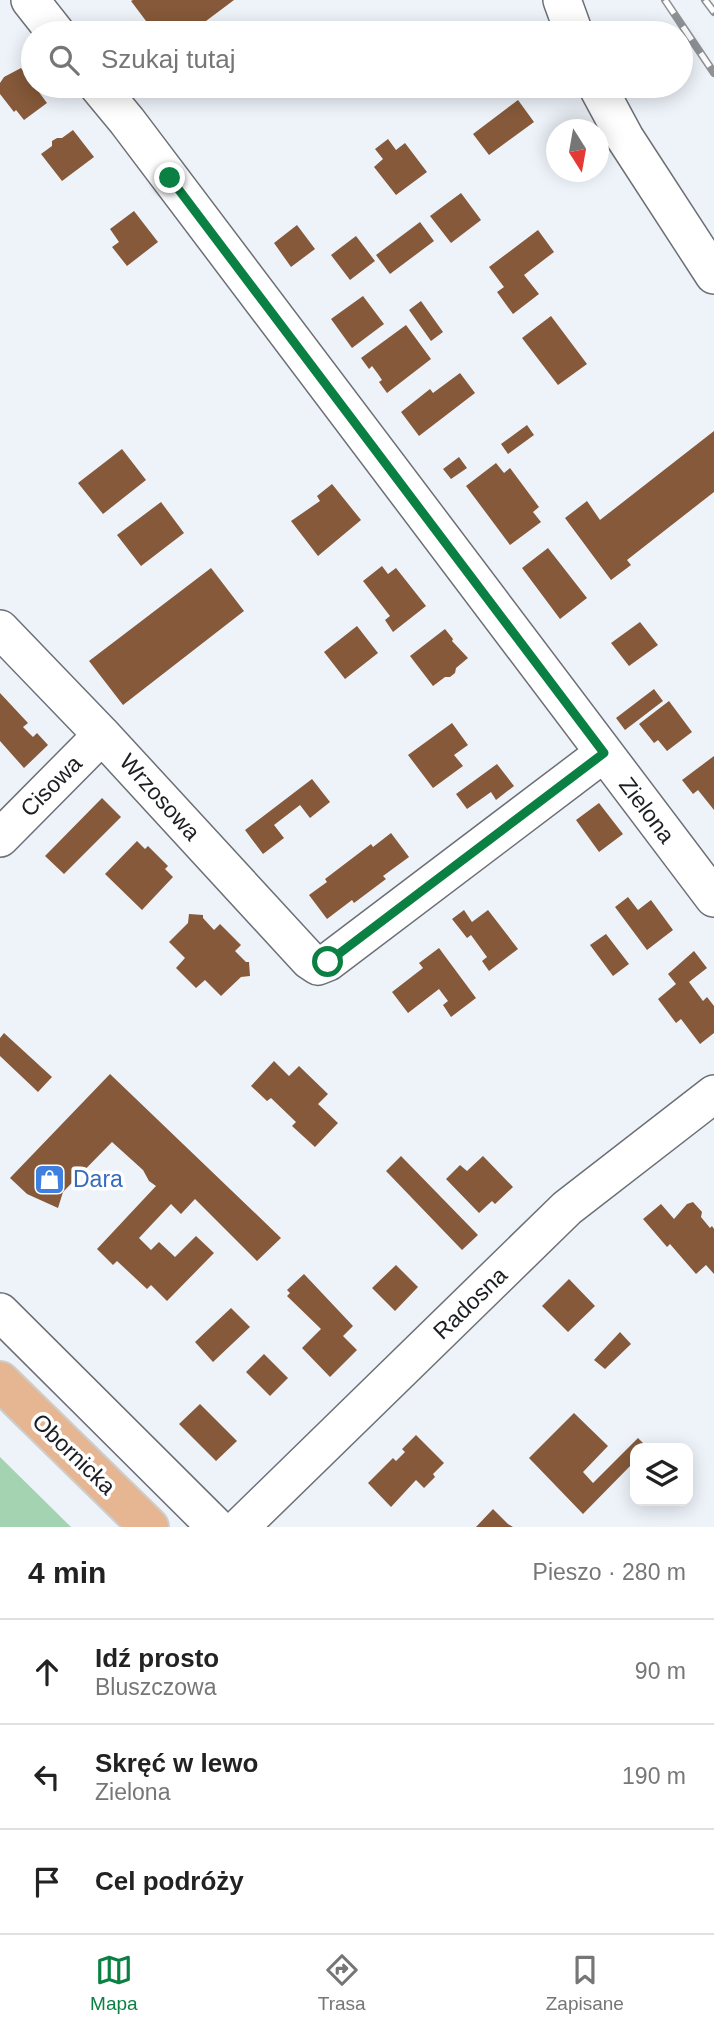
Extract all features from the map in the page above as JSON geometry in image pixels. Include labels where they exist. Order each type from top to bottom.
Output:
[{"type":"main road","name":"Obornicka","points":[[0,1381],[149,1527]]},
{"type":"street","points":[[30,0],[47,21]]},
{"type":"street","points":[[562,0],[570,21]]},
{"type":"street","name":"Zielona","points":[[108,98],[714,898]]},
{"type":"street","points":[[603,98],[625,138],[714,275]]},
{"type":"street","name":"Wrzosowa","points":[[0,629],[102,735],[309,960],[318,966],[340,954],[604,753]]},
{"type":"street","name":"Cisowa","points":[[0,838],[102,735]]},
{"type":"street","name":"Radosna","points":[[240,1527],[567,1208],[714,1094]]},
{"type":"street","points":[[0,1312],[216,1527]]},
{"type":"green space","points":[[0,1457],[71,1527],[0,1527]]},
{"type":"building","points":[[234,0],[206,21],[146,21],[131,1]]},
{"type":"building","points":[[21,68],[21,98],[43,98],[47,103],[24,120],[0,94],[0,83],[4,77]]},
{"type":"building","points":[[518,100],[534,122],[489,155],[473,134]]},
{"type":"building","points":[[73,130],[94,157],[62,181],[41,154],[52,146],[52,141]]},
{"type":"building","points":[[388,139],[396,150],[405,143],[427,172],[396,195],[374,167],[383,159],[375,149]]},
{"type":"building","points":[[461,193],[481,220],[451,243],[430,216]]},
{"type":"building","points":[[134,211],[158,242],[127,266],[112,247],[119,242],[110,229]]},
{"type":"building","points":[[420,222],[434,241],[390,274],[376,255]]},
{"type":"building","points":[[297,225],[315,249],[291,267],[274,243]]},
{"type":"building","points":[[538,230],[554,252],[524,275],[539,294],[513,314],[497,292],[504,287],[489,267]]},
{"type":"building","points":[[356,236],[375,261],[350,280],[331,255]]},
{"type":"building","points":[[363,296],[384,324],[352,348],[331,319]]},
{"type":"building","points":[[421,301],[443,332],[431,341],[409,310]]},
{"type":"building","points":[[551,316],[587,364],[558,385],[522,338]]},
{"type":"building","points":[[406,325],[431,359],[387,393],[379,382],[382,380],[378,374],[372,366],[369,369],[361,358]]},
{"type":"building","points":[[460,373],[475,393],[419,436],[401,412],[430,389],[433,393]]},
{"type":"building","points":[[527,425],[534,435],[508,454],[501,444]]},
{"type":"building","points":[[714,431],[714,492],[627,560],[631,565],[611,580],[565,518],[587,501],[600,520]]},
{"type":"building","points":[[122,449],[146,480],[103,514],[78,483]]},
{"type":"building","points":[[459,457],[467,468],[451,479],[443,469]]},
{"type":"building","points":[[496,463],[504,473],[510,468],[539,507],[533,512],[541,522],[510,545],[466,486]]},
{"type":"building","points":[[332,484],[361,520],[318,556],[291,521],[320,501],[317,496]]},
{"type":"building","points":[[161,502],[184,533],[141,566],[117,535]]},
{"type":"building","points":[[548,548],[587,598],[560,619],[522,568]]},
{"type":"building","points":[[382,566],[388,574],[396,568],[426,606],[393,632],[385,620],[390,616],[363,581]]},
{"type":"building","points":[[211,568],[244,611],[123,705],[89,661]]},
{"type":"building","points":[[640,622],[658,645],[629,666],[611,643]]},
{"type":"building","points":[[357,626],[378,653],[345,679],[324,652]]},
{"type":"building","points":[[445,629],[468,658],[450,677],[445,677],[433,686],[410,656]]},
{"type":"building","points":[[654,689],[663,701],[625,730],[616,718]]},
{"type":"building","points":[[0,693],[28,723],[23,727],[33,737],[37,733],[48,745],[24,768],[0,741]]},
{"type":"building","points":[[669,701],[692,732],[667,751],[658,740],[654,743],[639,724]]},
{"type":"building","points":[[452,723],[468,745],[454,755],[463,766],[433,788],[408,755]]},
{"type":"building","points":[[714,756],[714,810],[698,790],[693,794],[682,780]]},
{"type":"building","points":[[497,764],[514,786],[496,800],[491,792],[467,809],[456,794]]},
{"type":"building","points":[[312,779],[330,802],[310,818],[300,805],[274,825],[284,838],[263,854],[245,830]]},
{"type":"building","points":[[102,798],[121,817],[64,874],[45,856]]},
{"type":"building","points":[[599,803],[623,834],[599,852],[576,820]]},
{"type":"building","points":[[391,833],[409,857],[383,876],[386,879],[327,919],[309,895],[327,882],[325,879],[371,844],[373,847]]},
{"type":"building","points":[[137,841],[145,849],[148,846],[168,866],[165,869],[173,877],[142,910],[105,874]]},
{"type":"building","points":[[628,897],[638,910],[651,900],[673,930],[647,950],[615,907]]},
{"type":"building","points":[[464,910],[472,922],[488,910],[518,949],[489,971],[482,961],[487,957],[471,935],[467,938],[452,919]]},
{"type":"building","points":[[189,914],[203,915],[214,930],[220,924],[241,945],[235,951],[249,962],[250,976],[241,977],[221,996],[205,980],[196,988],[176,968],[185,958],[169,942],[188,923]]},
{"type":"building","points":[[606,934],[629,964],[613,976],[590,945]]},
{"type":"building","points":[[439,948],[476,998],[451,1017],[443,1005],[448,1001],[439,989],[408,1013],[392,992],[423,968],[419,963]]},
{"type":"building","points":[[694,951],[707,968],[689,982],[703,1001],[707,997],[714,1006],[714,1033],[700,1044],[681,1019],[676,1023],[658,999],[676,984],[668,974]]},
{"type":"building","points":[[4,1033],[52,1077],[38,1092],[0,1056],[0,1038]]},
{"type":"building","points":[[274,1061],[289,1076],[299,1066],[328,1094],[318,1104],[338,1123],[315,1147],[292,1126],[296,1122],[271,1098],[267,1101],[251,1086]]},
{"type":"building","points":[[110,1074],[281,1238],[257,1261],[195,1199],[181,1214],[171,1204],[139,1238],[151,1250],[159,1242],[175,1257],[196,1236],[214,1253],[167,1301],[151,1285],[147,1289],[117,1261],[113,1265],[97,1249],[156,1186],[149,1181],[143,1170],[112,1142],[63,1192],[58,1208],[27,1194],[10,1178]]},
{"type":"building","points":[[401,1156],[478,1235],[462,1250],[386,1171]]},
{"type":"building","points":[[483,1156],[513,1187],[495,1204],[492,1201],[479,1213],[446,1179],[460,1165],[467,1171]]},
{"type":"building","points":[[693,1202],[702,1212],[701,1217],[714,1229],[714,1274],[706,1265],[696,1274],[670,1244],[667,1247],[643,1219],[661,1204],[674,1219],[687,1204]]},
{"type":"building","points":[[396,1265],[418,1287],[395,1311],[372,1288]]},
{"type":"building","points":[[304,1274],[353,1326],[343,1336],[357,1350],[330,1377],[302,1348],[321,1329],[287,1296],[290,1293],[287,1290]]},
{"type":"building","points":[[569,1279],[595,1306],[568,1332],[542,1306]]},
{"type":"building","points":[[231,1308],[250,1327],[213,1362],[195,1342]]},
{"type":"building","points":[[620,1332],[631,1344],[605,1369],[594,1360]]},
{"type":"building","points":[[264,1354],[288,1378],[270,1396],[246,1372]]},
{"type":"building","points":[[200,1404],[237,1441],[216,1461],[179,1424]]},
{"type":"building","points":[[574,1413],[608,1446],[583,1472],[593,1483],[630,1446],[630,1466],[583,1514],[529,1458]]},
{"type":"building","points":[[416,1435],[444,1463],[424,1488],[416,1480],[391,1507],[368,1483],[393,1458],[396,1461],[405,1452],[402,1449]]},
{"type":"building","points":[[493,1509],[508,1524],[513,1527],[476,1527]]},
{"type":"railway","points":[[665,0],[679,21]]},
{"type":"railway","points":[[705,0],[714,12]]},
{"type":"railway","points":[[693,42],[714,73]]},
{"type":"place","name":"Dara","points":[[50,1179]]},
{"type":"route","points":[[170,178],[604,753],[328,962]]}]
